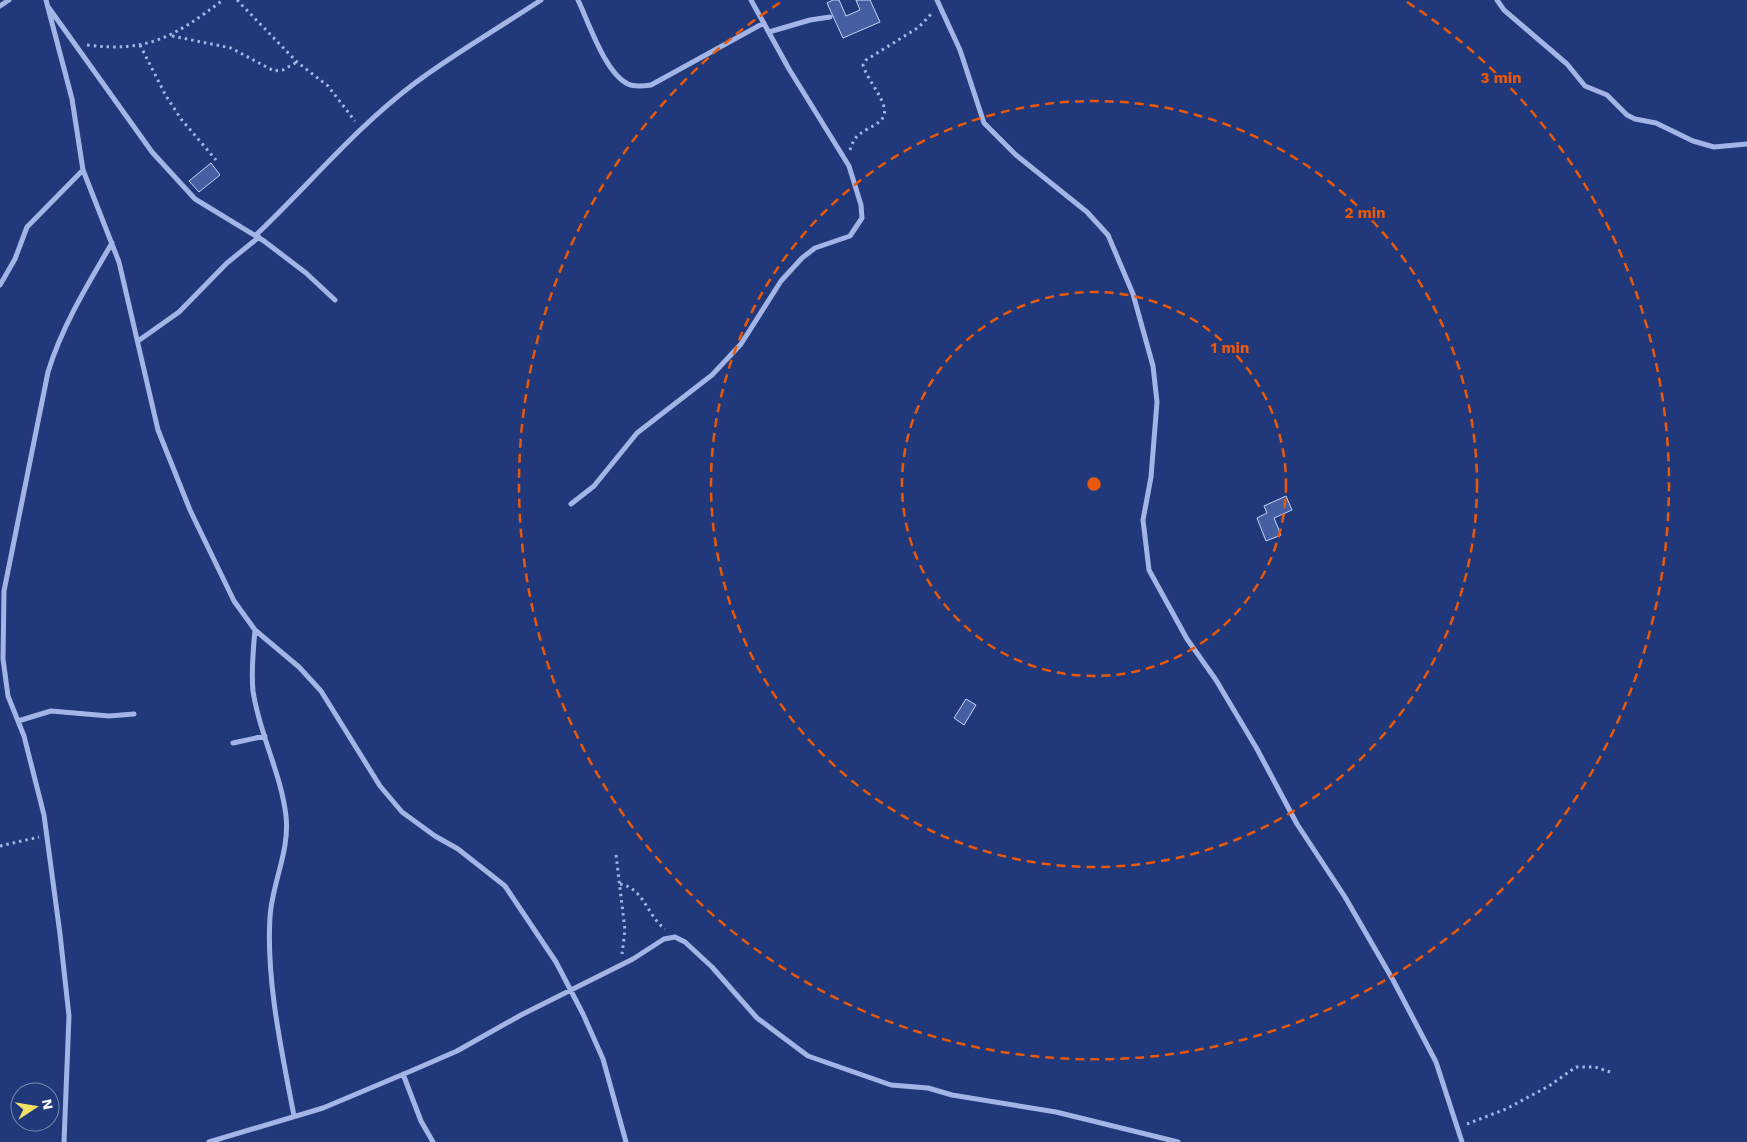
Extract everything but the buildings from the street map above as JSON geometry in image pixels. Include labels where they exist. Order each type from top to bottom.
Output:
[{"type":"street","points":[[0,6],[9,0]]},
{"type":"street","points":[[138,341],[179,312],[227,262],[283,210],[336,152],[414,83],[541,0]]},
{"type":"street","points":[[578,0],[605,59],[617,77],[628,85],[642,87],[651,85],[764,23]]},
{"type":"street","points":[[571,504],[594,486],[637,433],[712,375],[742,344],[781,281],[802,258],[815,248],[850,236],[862,218],[861,205],[847,163],[751,0]]},
{"type":"street","points":[[1496,0],[1504,10],[1567,64],[1586,86],[1607,95],[1627,115],[1635,119],[1656,123],[1693,141],[1714,148],[1747,144]]},
{"type":"street","points":[[937,1],[960,50],[984,123],[1016,155],[1087,212],[1108,236],[1133,294],[1153,366],[1157,402],[1151,477],[1143,520],[1149,570],[1187,639],[1216,680],[1257,748],[1297,824],[1345,897],[1393,980],[1436,1062],[1462,1142]]},
{"type":"street","points":[[46,3],[152,152],[195,199],[257,236],[306,273],[335,300]]},
{"type":"street","points":[[46,3],[72,99],[83,170],[112,243],[138,341],[158,430],[190,510],[234,601],[255,630],[299,667],[321,691],[380,786],[402,812],[472,859],[504,886],[543,942],[571,991],[603,1059],[626,1142]]},
{"type":"street","points":[[769,32],[810,20],[830,17]]},
{"type":"street","points":[[0,285],[15,259],[27,227],[83,170]]},
{"type":"street","points":[[64,1142],[68,1016],[60,934],[47,835],[36,776],[8,696],[4,659],[4,591],[48,372],[55,349],[77,303],[112,243]]},
{"type":"street","points":[[255,630],[252,663],[253,692],[286,816],[282,866],[273,898],[270,930],[276,1017],[294,1116]]},
{"type":"street","points":[[18,721],[51,711],[109,716],[134,714]]},
{"type":"street","points":[[233,743],[265,736]]},
{"type":"street","points":[[209,1142],[323,1108],[457,1051],[620,966],[664,939],[676,938],[685,942],[712,967],[730,991],[757,1018],[808,1056],[891,1086],[928,1088],[952,1095],[1056,1112],[1178,1142]]},
{"type":"street","points":[[403,1074],[421,1121],[433,1142]]},
{"type":"path","points":[[75,44],[123,48],[172,36],[223,0]]},
{"type":"path","points":[[237,0],[297,62],[328,86],[362,130]]},
{"type":"path","points":[[847,163],[854,140],[883,119],[885,113],[880,96],[866,74],[863,65],[866,60],[919,27],[928,19],[937,1]]},
{"type":"path","points":[[172,36],[231,48],[274,71],[283,70],[297,62]]},
{"type":"path","points":[[140,45],[176,112],[216,160]]},
{"type":"path","points":[[0,846],[47,835]]},
{"type":"path","points":[[616,855],[625,930],[620,966]]},
{"type":"path","points":[[620,884],[635,890],[655,920],[676,938]]},
{"type":"path","points":[[1458,1129],[1506,1109],[1549,1086],[1576,1067],[1596,1067],[1613,1073]]}]
